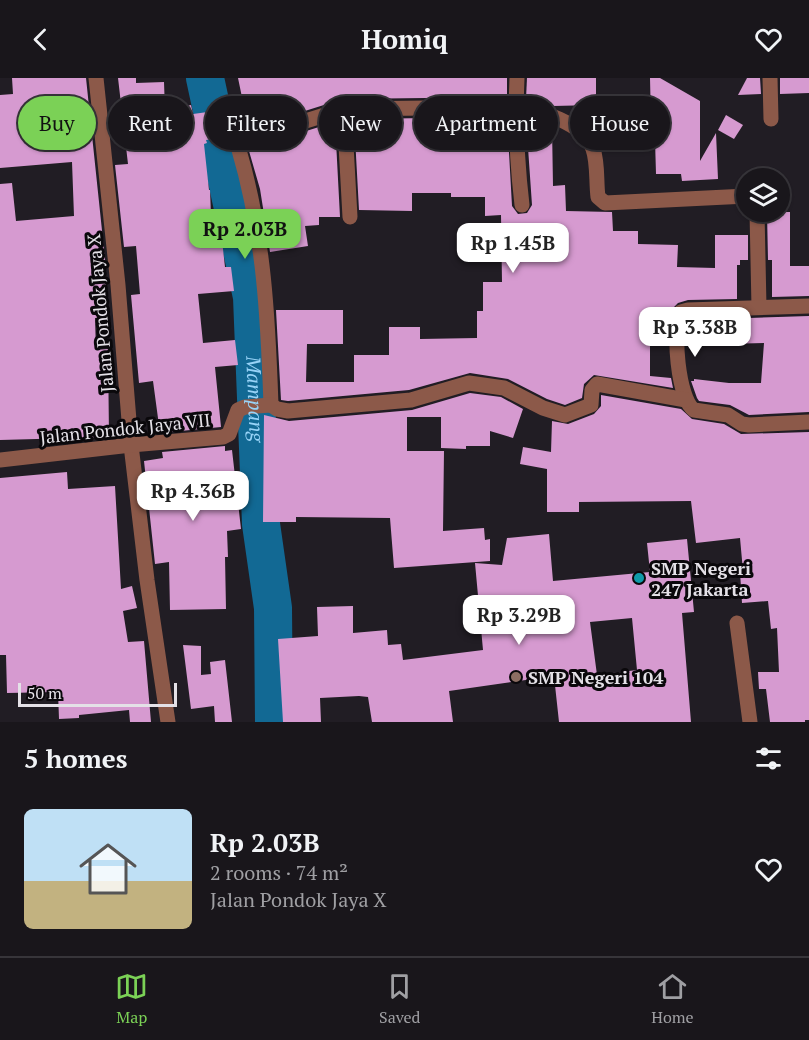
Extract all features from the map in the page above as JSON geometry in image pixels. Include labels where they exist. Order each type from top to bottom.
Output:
[{"type":"street","name":"Jalan Pondok Jaya X","points":[[96,78],[118,285],[131,445],[147,580],[168,722]]},
{"type":"street","points":[[516,96],[517,78]]},
{"type":"street","points":[[770,78],[771,119]]},
{"type":"street","points":[[267,405],[269,329],[262,261],[239,150],[240,145],[251,138],[319,117]]},
{"type":"street","points":[[558,119],[583,136],[593,150],[600,201],[605,203],[736,197]]},
{"type":"street","points":[[347,150],[351,217]]},
{"type":"street","points":[[517,150],[522,205]]},
{"type":"street","points":[[757,222],[759,307]]},
{"type":"street","points":[[809,306],[688,310],[681,312],[678,322],[679,369],[686,399],[691,408],[728,415],[749,426],[809,422]]},
{"type":"street","name":"Jalan Pondok Jaya VII","points":[[0,460],[223,437],[229,434],[238,410],[245,407],[267,405],[288,411],[411,400],[469,383],[504,388],[543,408],[566,415],[591,405],[593,387],[597,384],[686,399]]},
{"type":"street","points":[[737,623],[750,722]]},
{"type":"building","points":[[12,78],[86,78],[88,96],[18,96],[18,150],[94,150],[105,259],[107,317],[95,318],[96,350],[108,349],[109,437],[0,440],[0,184],[12,183],[16,221],[74,216],[72,162],[0,168],[0,95],[13,94]]},
{"type":"building","points":[[118,78],[136,78],[136,83],[164,82],[164,96],[120,96]]},
{"type":"building","points":[[238,78],[507,78],[507,96],[414,96],[414,98],[402,98],[402,96],[319,96],[319,107],[307,110],[307,96],[242,96]]},
{"type":"building","points":[[527,78],[596,78],[596,96],[570,96],[570,106],[558,106],[558,96],[526,96]]},
{"type":"building","points":[[650,78],[660,78],[700,101],[700,161],[716,133],[718,179],[682,181],[681,174],[656,174],[655,150],[670,150],[670,96],[650,96]]},
{"type":"building","points":[[747,78],[760,78],[761,94],[738,95]]},
{"type":"building","points":[[780,78],[809,78],[809,93],[780,94]]},
{"type":"building","points":[[205,112],[204,144],[210,190],[212,241],[222,240],[225,267],[231,267],[234,291],[198,294],[203,343],[235,340],[238,365],[215,367],[221,427],[160,433],[153,381],[139,383],[131,295],[140,294],[136,246],[124,247],[115,165],[128,164],[126,150],[193,150],[193,114]]},
{"type":"building","points":[[726,115],[743,125],[734,139],[718,130]]},
{"type":"building","points":[[402,118],[414,118],[414,150],[509,150],[512,206],[518,214],[527,213],[532,205],[528,150],[552,150],[553,186],[565,185],[566,211],[612,212],[613,231],[638,231],[638,244],[678,245],[677,267],[715,268],[715,235],[748,235],[748,260],[740,260],[740,265],[737,265],[737,299],[688,300],[678,303],[672,309],[669,318],[667,345],[650,345],[650,376],[671,378],[673,388],[594,375],[584,384],[582,398],[565,405],[547,399],[508,379],[470,373],[409,390],[281,400],[276,310],[343,310],[343,344],[307,344],[306,382],[354,382],[354,355],[389,355],[389,327],[420,327],[420,339],[477,338],[477,311],[483,311],[483,282],[502,282],[501,215],[485,216],[485,197],[451,197],[451,193],[412,193],[412,211],[359,210],[356,150],[402,150]]},
{"type":"building","points":[[319,127],[319,150],[336,150],[340,217],[319,217],[319,225],[305,226],[308,246],[270,252],[260,189],[249,151],[307,150],[307,131]]},
{"type":"building","points":[[767,222],[790,222],[790,266],[809,266],[809,296],[772,297],[772,260],[768,260]]},
{"type":"building","points":[[809,316],[809,412],[749,415],[730,405],[699,401],[691,381],[694,379],[729,383],[761,383],[764,343],[687,345],[689,320]]},
{"type":"building","points":[[470,393],[501,397],[523,409],[513,438],[490,431],[490,446],[466,446],[466,449],[441,448],[441,417],[407,417],[407,451],[444,451],[443,531],[484,528],[485,540],[490,539],[490,561],[394,568],[390,518],[296,517],[296,522],[263,522],[264,415],[289,421],[412,410]]},
{"type":"building","points":[[601,395],[681,409],[692,419],[724,424],[741,434],[809,432],[809,720],[770,722],[766,689],[759,689],[758,672],[779,672],[777,628],[771,629],[768,601],[742,603],[740,572],[743,571],[740,538],[696,543],[691,501],[579,502],[579,512],[547,512],[547,469],[520,464],[523,447],[551,452],[552,421],[568,424],[594,414],[601,406]]},
{"type":"building","points":[[225,446],[225,451],[232,450],[241,529],[227,531],[226,609],[170,610],[169,562],[155,564],[144,461],[163,458],[162,452]]},
{"type":"building","points":[[67,472],[68,489],[115,486],[121,589],[132,586],[137,608],[123,611],[128,642],[144,641],[151,722],[130,722],[129,710],[59,719],[58,692],[7,693],[6,655],[0,655],[0,478]]},
{"type":"building","points":[[549,534],[553,581],[650,572],[647,543],[687,539],[694,612],[682,613],[691,722],[559,722],[554,676],[449,691],[453,722],[372,722],[368,697],[359,696],[320,698],[321,722],[283,722],[278,639],[318,636],[317,607],[353,606],[353,633],[387,630],[388,645],[401,644],[403,660],[483,650],[475,563],[502,565],[507,538]],"holes":[[[632,618],[637,670],[597,675],[590,622]]]},
{"type":"building","points":[[183,645],[201,646],[201,675],[211,674],[210,662],[225,660],[232,722],[215,722],[214,706],[191,709]]},
{"type":"waterway","name":"Mampang","points":[[205,78],[252,297],[261,524],[273,608],[274,722]]},
{"type":"place","name":"SMP Negeri 247 Jakarta","points":[[639,578]]},
{"type":"place","name":"SMP Negeri 104","points":[[516,677]]}]
